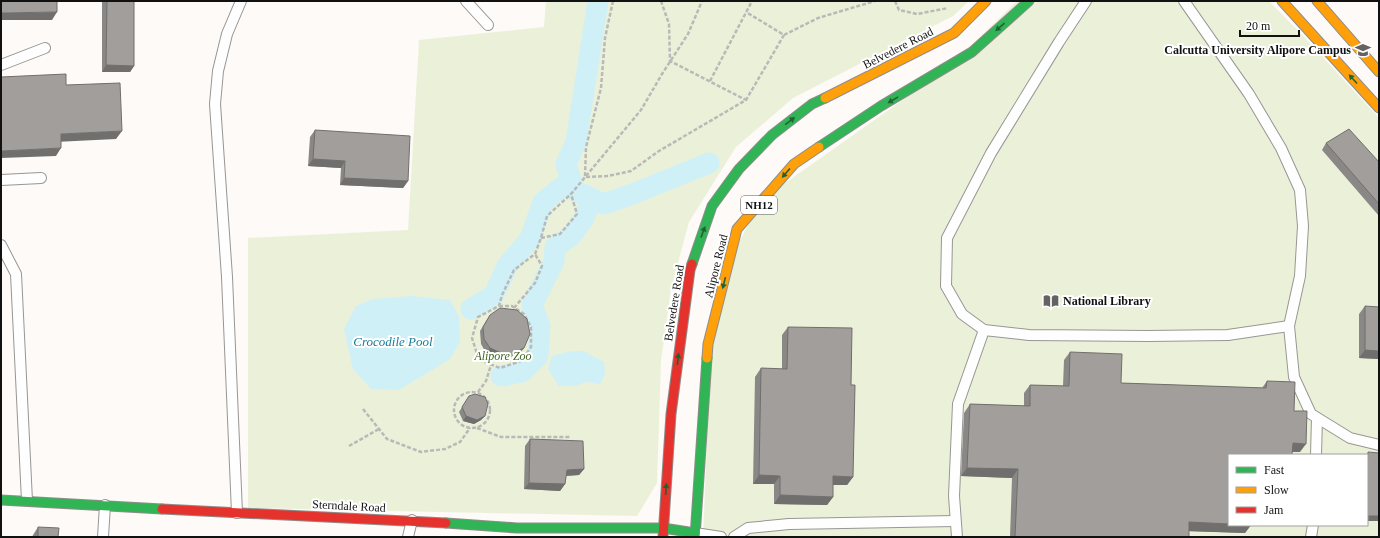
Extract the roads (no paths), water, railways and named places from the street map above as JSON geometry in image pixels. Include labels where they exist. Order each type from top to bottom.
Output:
[{"type":"main road","name":"Belvedere Road","points":[[663,532],[671,414],[690,270],[712,206],[739,169],[772,135],[812,104],[954,33],[986,1]]},
{"type":"main road","name":"Alipore Road","points":[[695,535],[708,344],[738,229],[794,164],[882,106],[972,52],[1029,1]]},
{"type":"main road","points":[[1282,1],[1379,108]]},
{"type":"main road","points":[[1317,1],[1379,72]]},
{"type":"main road","name":"Sterndale Road","points":[[1,500],[237,513],[412,520],[448,526],[517,532],[663,532],[695,535]]},
{"type":"lane","points":[[237,513],[227,277],[215,104],[218,71],[227,34],[241,1]]},
{"type":"lane","points":[[466,1],[488,25]]},
{"type":"lane","points":[[1086,1],[991,153],[947,238],[946,286],[962,314],[984,330],[1030,335],[1228,335],[1289,326]]},
{"type":"lane","points":[[1184,1],[1249,94],[1281,148],[1300,190],[1303,226],[1300,276],[1289,326],[1294,378],[1310,414],[1350,438],[1379,445]]},
{"type":"lane","points":[[1,65],[45,48]]},
{"type":"lane","points":[[1,180],[41,178]]},
{"type":"lane","points":[[1,245],[16,274],[27,501]]},
{"type":"lane","points":[[957,537],[954,496],[958,404],[984,330]]},
{"type":"lane","points":[[1316,454],[1317,418]]},
{"type":"lane","points":[[103,537],[105,505]]},
{"type":"lane","points":[[408,537],[412,520]]},
{"type":"lane","points":[[734,537],[748,528],[788,524],[955,521]]},
{"type":"lane","points":[[1312,537],[1313,526]]},
{"type":"lane","points":[[695,535],[721,537]]},
{"type":"water","name":"Crocodile Pool","points":[[411,296],[450,300],[459,317],[460,342],[450,359],[399,390],[371,389],[353,369],[344,329],[356,306],[373,299]]},
{"type":"water","points":[[571,351],[583,351],[604,362],[605,374],[600,384],[586,382],[574,386],[559,386],[548,369],[552,356]]},
{"type":"waterway","points":[[598,1],[576,142],[566,164],[574,190],[604,204],[709,163]]},
{"type":"waterway","points":[[471,309],[494,295],[507,266],[530,239],[543,202],[571,180]]},
{"type":"waterway","points":[[501,376],[522,372],[538,356],[540,326],[532,305],[554,261],[555,247],[571,236],[583,220],[592,199]]},
{"type":"place","name":"Calcutta University Alipore Campus","points":[[1363,50]]},
{"type":"place","name":"National Library","points":[[1051,301]]},
{"type":"park label","name":"Alipore Zoo","points":[[503,356]]}]
